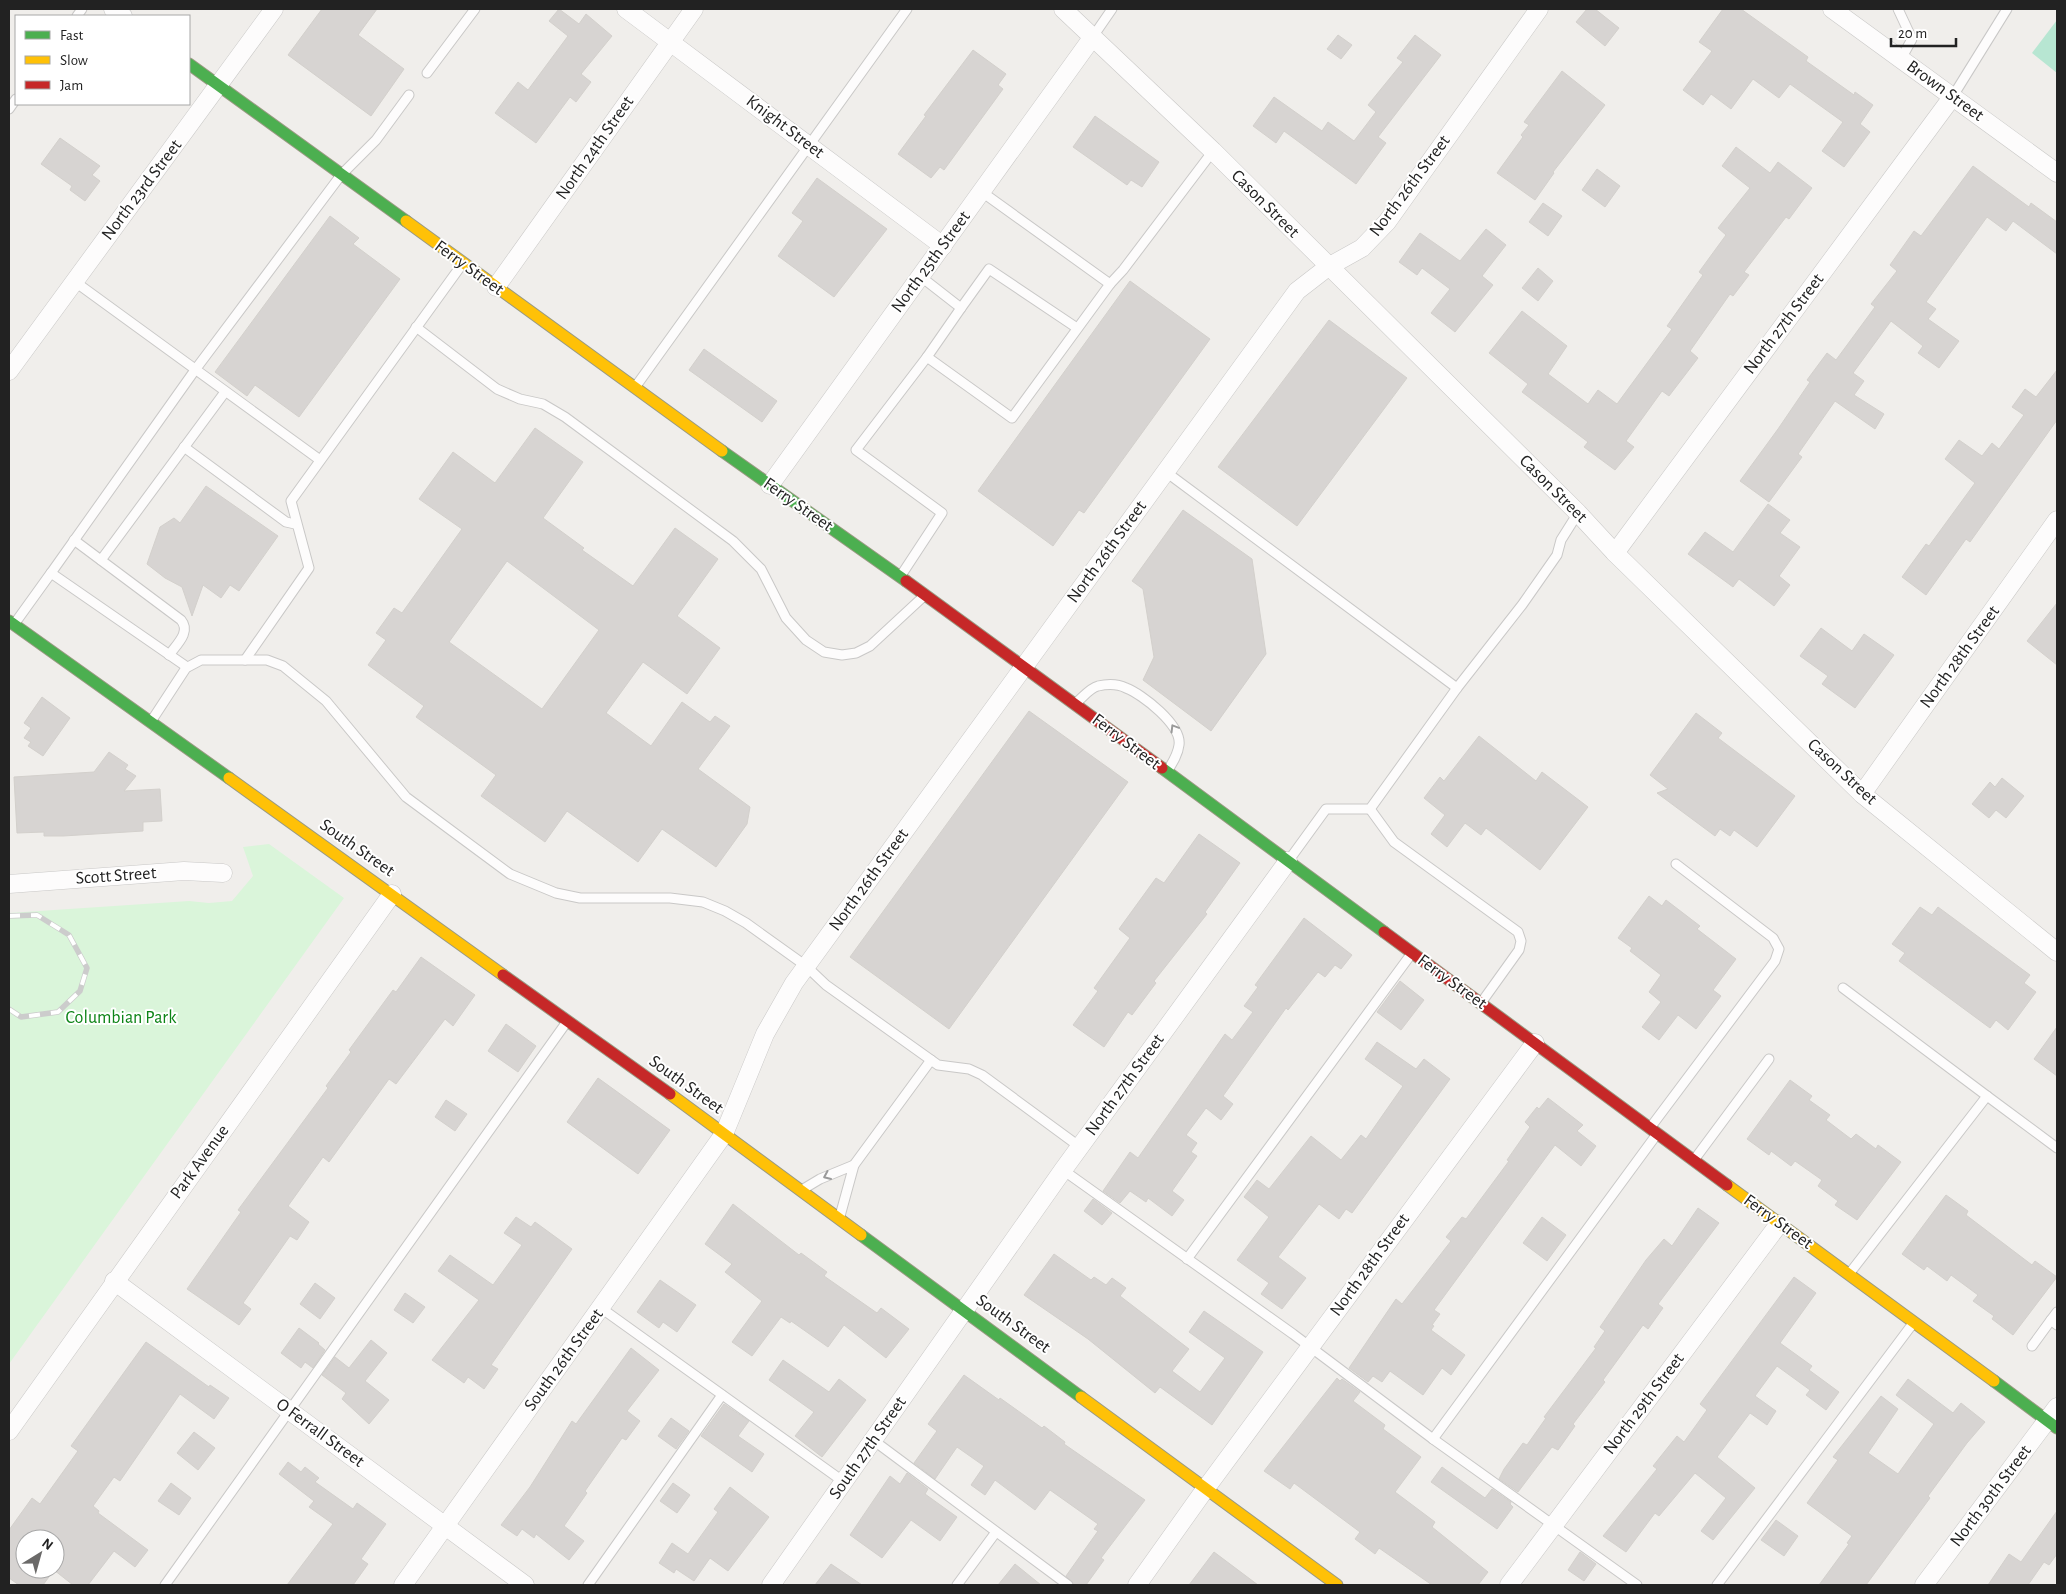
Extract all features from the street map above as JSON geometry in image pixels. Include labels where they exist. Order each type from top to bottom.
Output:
[{"type":"street","name":"North 23rd Street","points":[[9,370],[274,9]]},
{"type":"street","name":"Knight Street","points":[[626,9],[943,246]]},
{"type":"street","name":"North 24th Street","points":[[496,287],[694,9]]},
{"type":"street","name":"Cason Street","points":[[1063,9],[1213,151],[1615,552],[1862,794],[2057,952]]},
{"type":"street","name":"North 26th Street","points":[[724,1134],[765,1034],[806,966],[1297,291],[1328,267],[1362,248],[1387,222],[1539,9]]},
{"type":"street","name":"Brown Street","points":[[1832,9],[2057,173]]},
{"type":"street","name":"North 25th Street","points":[[770,485],[1092,38]]},
{"type":"street","name":"Ferry Street","points":[[190,65],[634,388],[1024,666],[1779,1224],[1914,1322],[2054,1418]]},
{"type":"street","name":"North 27th Street","points":[[1615,552],[1953,96]]},
{"type":"street","name":"North 28th Street","points":[[1862,794],[2057,520]]},
{"type":"street","name":"South Street","points":[[11,623],[392,894],[724,1134],[1337,1585]]},
{"type":"street","name":"North 27th Street","points":[[965,1310],[1063,1170],[1288,861]]},
{"type":"street","name":"Scott Street","points":[[9,884],[184,871],[224,873]]},
{"type":"street","name":"Park Avenue","points":[[9,1431],[114,1281],[392,894]]},
{"type":"street","name":"North 28th Street","points":[[1137,1585],[1206,1488],[1534,1043]]},
{"type":"street","name":"South 26th Street","points":[[403,1585],[724,1134]]},
{"type":"street","name":"North 29th Street","points":[[1509,1585],[1779,1224]]},
{"type":"street","name":"O Ferrall Street","points":[[114,1281],[525,1585]]},
{"type":"street","name":"South 27th Street","points":[[771,1585],[965,1310]]},
{"type":"street","name":"North 30th Street","points":[[1924,1585],[2054,1418]]},
{"type":"lane","points":[[427,73],[475,9]]},
{"type":"lane","points":[[634,388],[907,9]]},
{"type":"lane","points":[[1092,38],[1112,9]]},
{"type":"lane","points":[[1898,9],[1912,40],[1901,59]]},
{"type":"lane","points":[[1953,96],[2007,9]]},
{"type":"lane","points":[[11,623],[51,573],[195,370],[341,175],[376,140],[409,95]]},
{"type":"lane","points":[[927,357],[1012,418],[1110,284],[1123,270],[1213,151]]},
{"type":"lane","points":[[982,192],[1110,284]]},
{"type":"lane","points":[[246,660],[309,568],[307,556],[295,524],[291,500],[463,263]]},
{"type":"lane","points":[[900,577],[942,513],[856,450],[927,357],[989,269],[1077,328]]},
{"type":"lane","points":[[920,276],[961,308]]},
{"type":"lane","points":[[74,281],[320,460]]},
{"type":"lane","points":[[416,327],[497,389],[520,399],[543,404],[565,418],[733,541],[761,569],[786,618],[806,640],[824,652],[842,655],[870,646],[925,595]]},
{"type":"lane","points":[[101,560],[225,392]]},
{"type":"lane","points":[[184,447],[286,522],[295,524]]},
{"type":"lane","points":[[1166,472],[1457,688]]},
{"type":"lane","points":[[1370,809],[1457,688],[1522,605],[1557,555],[1561,540],[1578,513]]},
{"type":"lane","points":[[74,540],[185,625],[185,632],[169,655]]},
{"type":"lane","points":[[51,573],[187,667]]},
{"type":"lane","points":[[150,722],[187,667],[200,660],[266,660],[283,666],[326,701],[406,797],[510,874],[556,893],[580,898],[670,898],[702,902],[725,910],[806,966],[826,985],[938,1065],[969,1069],[982,1075],[1080,1147]]},
{"type":"lane","points":[[1075,704],[1093,688],[1114,685],[1126,688],[1160,712],[1171,722],[1180,744],[1175,758],[1166,772]]},
{"type":"lane","points":[[1288,861],[1326,809],[1370,809]]},
{"type":"lane","points":[[1370,809],[1394,842],[1518,932],[1521,942],[1519,950],[1481,1003]]},
{"type":"lane","points":[[1433,1439],[1775,960],[1778,949],[1773,938],[1676,864]]},
{"type":"lane","points":[[1188,1259],[1412,953]]},
{"type":"lane","points":[[1843,988],[2057,1148]]},
{"type":"lane","points":[[165,1585],[288,1409],[568,1021]]},
{"type":"lane","points":[[1693,1160],[1769,1059]]},
{"type":"lane","points":[[840,1219],[854,1165],[931,1060]]},
{"type":"lane","points":[[1849,1274],[1987,1096]]},
{"type":"lane","points":[[801,1190],[820,1179],[854,1165]]},
{"type":"lane","points":[[1063,1170],[1637,1585]]},
{"type":"lane","points":[[601,1308],[844,1482]]},
{"type":"lane","points":[[2032,1346],[2054,1322],[2057,1312]]},
{"type":"lane","points":[[1717,1585],[1914,1322]]},
{"type":"lane","points":[[588,1585],[722,1395]]},
{"type":"lane","points":[[873,1440],[1068,1585]]},
{"type":"lane","points":[[957,1585],[996,1532]]},
{"type":"green space","points":[[2057,20],[2057,73],[2032,53]]},
{"type":"green space","name":"Columbian Park","points":[[269,844],[344,898],[9,1364],[9,913],[189,901],[209,903],[232,901],[253,876],[243,847]]},
{"type":"building","points":[[322,9],[377,9],[358,35],[404,69],[371,116],[288,55]]},
{"type":"building","points":[[559,9],[579,24],[586,14],[612,36],[581,74],[591,82],[576,102],[570,97],[536,143],[495,113],[518,82],[528,90],[568,36],[549,21]]},
{"type":"building","points":[[1587,9],[1595,9],[1619,28],[1605,46],[1576,22]]},
{"type":"building","points":[[1723,9],[1741,9],[1808,57],[1806,61],[1854,95],[1855,92],[1873,105],[1860,124],[1870,132],[1844,167],[1822,151],[1843,122],[1790,84],[1779,98],[1753,79],[1731,109],[1711,94],[1703,105],[1683,90],[1712,51],[1699,42]]},
{"type":"building","points":[[1338,35],[1352,45],[1341,59],[1327,49]]},
{"type":"building","points":[[1415,35],[1441,55],[1378,137],[1386,143],[1356,184],[1284,131],[1276,143],[1253,126],[1274,97],[1322,131],[1328,122],[1354,141],[1376,112],[1368,105],[1403,62],[1397,58]]},
{"type":"building","points":[[973,50],[1006,74],[998,85],[1003,89],[944,170],[940,167],[931,178],[898,154],[926,116],[924,115]]},
{"type":"building","points":[[1562,71],[1605,105],[1553,172],[1535,200],[1497,173],[1523,137],[1521,135],[1529,125],[1524,122]]},
{"type":"building","points":[[1095,116],[1159,162],[1142,187],[1131,180],[1127,185],[1073,147]]},
{"type":"building","points":[[60,138],[100,166],[92,175],[100,181],[85,201],[70,190],[72,186],[41,164]]},
{"type":"building","points":[[1736,147],[1770,173],[1778,162],[1812,188],[1789,219],[1786,217],[1744,272],[1749,275],[1733,296],[1730,294],[1690,351],[1698,358],[1669,396],[1662,391],[1626,441],[1634,447],[1615,470],[1584,447],[1588,442],[1522,392],[1528,384],[1489,353],[1522,311],[1567,346],[1548,374],[1588,404],[1598,390],[1617,404],[1672,329],[1667,326],[1703,275],[1699,272],[1726,235],[1718,228],[1750,188],[1722,166]]},
{"type":"building","points":[[1973,166],[2029,207],[2031,203],[2057,222],[2057,254],[2013,221],[2006,231],[1987,217],[1926,302],[1936,309],[1928,319],[1959,341],[1939,368],[1918,353],[1923,346],[1891,321],[1853,373],[1864,381],[1854,395],[1884,414],[1875,429],[1835,401],[1798,454],[1802,457],[1769,502],[1740,481],[1810,382],[1807,380],[1827,353],[1836,360],[1875,307],[1871,304],[1897,271],[1890,265],[1914,231],[1921,236]]},
{"type":"building","points":[[1597,169],[1620,186],[1605,207],[1582,190]]},
{"type":"building","points":[[817,178],[887,229],[834,297],[778,256],[803,221],[792,213]]},
{"type":"building","points":[[1543,203],[1562,216],[1548,236],[1529,222]]},
{"type":"building","points":[[330,216],[359,238],[353,244],[400,279],[299,417],[255,385],[247,396],[215,372]]},
{"type":"building","points":[[1486,229],[1506,245],[1482,276],[1493,285],[1455,332],[1431,313],[1450,289],[1422,268],[1417,275],[1399,262],[1420,233],[1460,261]]},
{"type":"building","points":[[1538,268],[1553,281],[1538,301],[1522,288]]},
{"type":"building","points":[[1130,281],[1210,339],[1084,513],[1079,510],[1053,546],[978,491]]},
{"type":"building","points":[[1329,320],[1407,378],[1297,526],[1218,467]]},
{"type":"building","points":[[704,349],[777,401],[762,422],[689,370]]},
{"type":"building","points":[[2057,370],[2057,420],[1970,542],[1966,539],[1926,595],[1902,577],[1926,544],[1929,546],[1975,483],[1945,459],[1959,440],[1982,456],[1992,443],[1999,449],[2024,415],[2012,407],[2025,389],[2036,397]]},
{"type":"building","points":[[535,428],[583,462],[543,518],[584,548],[582,550],[633,586],[675,528],[718,559],[677,616],[720,648],[687,694],[643,662],[606,713],[651,746],[682,702],[710,722],[715,716],[730,726],[698,769],[750,807],[747,824],[716,867],[662,829],[638,862],[567,811],[545,842],[481,796],[496,775],[416,717],[424,706],[368,665],[386,640],[376,633],[394,608],[402,613],[462,529],[419,499],[453,452],[495,483]],"holes":[[[507,561],[599,630],[542,709],[449,642]]]},
{"type":"building","points":[[206,486],[278,536],[239,591],[230,585],[221,598],[203,585],[192,616],[182,587],[165,578],[147,564],[160,527],[174,518],[180,523]]},
{"type":"building","points":[[1768,504],[1790,520],[1780,533],[1800,547],[1779,576],[1790,585],[1774,606],[1739,579],[1733,587],[1688,554],[1705,532],[1733,552]]},
{"type":"building","points":[[1183,510],[1252,559],[1266,654],[1211,731],[1143,680],[1154,657],[1143,589],[1132,581]]},
{"type":"building","points":[[2057,603],[2057,665],[2027,641]]},
{"type":"building","points":[[1821,628],[1852,651],[1864,634],[1894,655],[1855,708],[1822,684],[1828,676],[1800,656]]},
{"type":"building","points":[[42,697],[70,718],[43,756],[28,746],[31,742],[24,738],[31,728],[24,723]]},
{"type":"building","points":[[1029,711],[1128,782],[949,1029],[850,957]]},
{"type":"building","points":[[1696,713],[1722,733],[1718,738],[1795,796],[1757,847],[1734,830],[1730,836],[1720,829],[1715,836],[1657,793],[1668,789],[1650,775]]},
{"type":"building","points":[[1479,736],[1536,781],[1542,772],[1588,807],[1540,870],[1486,828],[1481,835],[1465,823],[1447,847],[1431,834],[1445,815],[1424,798],[1440,777],[1444,781]]},
{"type":"building","points":[[109,752],[128,765],[125,769],[136,776],[124,791],[160,789],[162,821],[143,822],[143,831],[63,836],[44,836],[44,832],[17,833],[14,777],[94,772]]},
{"type":"building","points":[[2002,778],[2024,796],[2006,818],[1996,810],[1989,818],[1972,804],[1990,782],[1995,787]]},
{"type":"building","points":[[1199,834],[1240,863],[1205,912],[1207,914],[1154,981],[1156,983],[1132,1015],[1128,1012],[1104,1047],[1073,1025],[1098,991],[1094,988],[1130,938],[1119,929],[1156,878],[1164,883]]},
{"type":"building","points":[[1649,896],[1662,906],[1666,900],[1700,926],[1697,929],[1736,959],[1713,990],[1721,996],[1696,1029],[1678,1015],[1659,1040],[1642,1027],[1661,1002],[1649,992],[1661,975],[1630,951],[1632,948],[1618,938]]},
{"type":"building","points":[[1920,907],[1932,915],[1938,907],[2030,975],[2024,983],[2036,992],[2008,1030],[1996,1020],[1990,1028],[1899,961],[1905,953],[1892,944]]},
{"type":"building","points":[[1304,918],[1352,955],[1341,969],[1335,965],[1325,977],[1318,972],[1288,1010],[1286,1008],[1223,1096],[1233,1104],[1221,1120],[1206,1108],[1186,1135],[1197,1143],[1191,1152],[1197,1156],[1172,1191],[1184,1200],[1172,1216],[1148,1198],[1146,1202],[1130,1191],[1120,1203],[1103,1191],[1130,1152],[1138,1158],[1225,1034],[1232,1040],[1253,1012],[1244,1006],[1258,987],[1255,985]]},
{"type":"building","points":[[421,957],[475,995],[453,1026],[445,1019],[396,1084],[389,1079],[329,1162],[323,1157],[288,1206],[309,1222],[297,1240],[290,1236],[243,1303],[251,1309],[239,1325],[187,1289],[241,1212],[238,1210],[328,1088],[326,1086],[351,1052],[349,1050],[393,990],[396,992]]},
{"type":"building","points":[[1400,981],[1424,1000],[1401,1030],[1377,1012]]},
{"type":"building","points":[[506,1024],[536,1046],[518,1072],[488,1051]]},
{"type":"building","points":[[2057,1027],[2057,1076],[2034,1059]]},
{"type":"building","points":[[1377,1042],[1416,1069],[1424,1059],[1450,1079],[1352,1213],[1346,1209],[1339,1219],[1319,1204],[1278,1257],[1306,1278],[1282,1309],[1261,1294],[1269,1283],[1237,1260],[1269,1217],[1244,1197],[1257,1180],[1269,1189],[1311,1136],[1341,1160],[1361,1135],[1366,1139],[1403,1086],[1365,1059]]},
{"type":"building","points":[[598,1078],[670,1130],[638,1174],[567,1122]]},
{"type":"building","points":[[1790,1080],[1812,1096],[1809,1100],[1830,1115],[1826,1120],[1851,1139],[1856,1134],[1876,1149],[1878,1145],[1901,1162],[1857,1220],[1835,1205],[1838,1201],[1818,1186],[1822,1180],[1795,1161],[1791,1166],[1771,1151],[1769,1155],[1747,1139]]},
{"type":"building","points":[[1548,1098],[1583,1125],[1577,1131],[1596,1146],[1581,1166],[1555,1145],[1434,1310],[1440,1314],[1432,1325],[1434,1326],[1431,1330],[1465,1355],[1451,1375],[1442,1368],[1423,1395],[1390,1371],[1382,1382],[1373,1376],[1368,1382],[1349,1368],[1396,1299],[1402,1304],[1451,1241],[1446,1237],[1462,1217],[1466,1219],[1509,1161],[1507,1160],[1530,1127],[1525,1122],[1537,1107],[1539,1109]]},
{"type":"building","points":[[446,1100],[467,1114],[455,1131],[435,1117]]},
{"type":"building","points":[[1946,1195],[1968,1211],[1966,1215],[2032,1265],[2035,1261],[2057,1277],[2013,1335],[1992,1319],[1994,1316],[1973,1301],[1978,1295],[1951,1275],[1947,1281],[1927,1266],[1924,1270],[1902,1254]]},
{"type":"building","points":[[1093,1199],[1112,1213],[1102,1225],[1084,1211]]},
{"type":"building","points":[[733,1204],[799,1255],[801,1253],[827,1272],[824,1276],[877,1313],[881,1308],[909,1329],[886,1358],[844,1325],[828,1347],[791,1321],[790,1323],[781,1317],[752,1356],[732,1342],[762,1301],[725,1272],[732,1264],[705,1244]]},
{"type":"building","points":[[1698,1208],[1719,1223],[1658,1304],[1663,1308],[1648,1329],[1643,1325],[1603,1380],[1605,1382],[1573,1424],[1575,1426],[1558,1450],[1552,1447],[1518,1492],[1499,1479],[1504,1469],[1523,1443],[1527,1445],[1546,1418],[1544,1417],[1596,1348],[1594,1347],[1605,1331],[1600,1327],[1646,1260],[1664,1239],[1672,1246]]},
{"type":"building","points":[[516,1217],[531,1227],[535,1222],[572,1249],[491,1365],[498,1369],[484,1389],[468,1377],[464,1383],[432,1360],[479,1300],[438,1271],[450,1255],[493,1285],[522,1245],[504,1233]]},
{"type":"building","points":[[1542,1217],[1566,1235],[1547,1261],[1523,1243]]},
{"type":"building","points":[[1054,1254],[1091,1280],[1094,1277],[1106,1285],[1112,1278],[1126,1288],[1120,1296],[1189,1349],[1172,1371],[1200,1392],[1225,1358],[1189,1332],[1204,1311],[1263,1352],[1212,1425],[1160,1387],[1155,1393],[1088,1339],[1024,1295]]},
{"type":"building","points":[[1794,1277],[1816,1293],[1780,1343],[1812,1366],[1809,1370],[1839,1392],[1826,1410],[1806,1395],[1810,1390],[1777,1366],[1755,1396],[1776,1411],[1767,1425],[1750,1413],[1717,1457],[1755,1488],[1713,1540],[1701,1531],[1726,1498],[1695,1473],[1659,1516],[1655,1513],[1626,1552],[1603,1536],[1657,1469],[1653,1466],[1677,1436],[1684,1442],[1707,1410],[1700,1404]]},
{"type":"building","points":[[660,1280],[696,1305],[677,1332],[663,1322],[659,1328],[637,1312]]},
{"type":"building","points":[[315,1283],[335,1298],[320,1319],[300,1304]]},
{"type":"building","points":[[405,1293],[425,1307],[413,1323],[394,1310]]},
{"type":"building","points":[[299,1328],[325,1350],[313,1368],[305,1362],[301,1368],[281,1353]]},
{"type":"building","points":[[371,1340],[387,1353],[365,1381],[389,1400],[369,1424],[342,1399],[346,1393],[322,1375],[335,1357],[349,1368]]},
{"type":"building","points":[[146,1342],[209,1387],[210,1385],[229,1398],[214,1419],[180,1394],[120,1481],[114,1477],[93,1506],[99,1511],[98,1513],[148,1550],[135,1567],[114,1551],[88,1585],[73,1585],[65,1579],[65,1529],[15,1529],[15,1579],[47,1579],[43,1585],[19,1585],[9,1578],[9,1530],[32,1498],[40,1504],[78,1451],[71,1446]]},
{"type":"building","points":[[631,1348],[659,1370],[627,1411],[640,1421],[626,1440],[622,1438],[585,1491],[587,1493],[564,1526],[584,1541],[569,1560],[536,1534],[534,1538],[522,1529],[517,1536],[501,1525],[530,1487],[572,1421],[576,1424]]},
{"type":"building","points":[[783,1360],[829,1392],[839,1379],[866,1400],[822,1457],[795,1436],[814,1412],[769,1380]]},
{"type":"building","points":[[964,1375],[1042,1428],[1044,1426],[1065,1442],[1064,1444],[1145,1500],[1101,1558],[1104,1560],[1086,1585],[1074,1585],[1066,1576],[1098,1531],[1094,1529],[1098,1524],[1050,1490],[1035,1510],[995,1480],[985,1495],[971,1485],[984,1466],[957,1447],[935,1479],[914,1463],[937,1431],[928,1424]]},
{"type":"building","points":[[1337,1378],[1340,1381],[1342,1379],[1360,1392],[1353,1401],[1385,1425],[1383,1429],[1421,1457],[1395,1492],[1435,1522],[1432,1527],[1488,1572],[1478,1585],[1432,1585],[1379,1548],[1375,1554],[1355,1539],[1360,1532],[1294,1483],[1290,1489],[1264,1471]]},
{"type":"building","points":[[1908,1379],[1953,1413],[1961,1403],[1985,1422],[1928,1496],[1930,1498],[1866,1585],[1819,1585],[1849,1544],[1847,1543],[1852,1536],[1807,1503],[1838,1460],[1833,1457],[1881,1396],[1898,1409],[1868,1453],[1898,1474],[1934,1424],[1896,1395]]},
{"type":"building","points":[[724,1404],[749,1421],[738,1436],[764,1454],[752,1472],[701,1436]]},
{"type":"building","points":[[671,1418],[689,1431],[676,1449],[658,1436]]},
{"type":"building","points":[[194,1432],[215,1448],[198,1470],[177,1453]]},
{"type":"building","points":[[288,1462],[301,1472],[305,1467],[319,1478],[315,1482],[353,1509],[357,1503],[386,1524],[361,1559],[368,1564],[353,1585],[287,1585],[333,1524],[309,1507],[314,1501],[279,1474]]},
{"type":"building","points":[[1442,1467],[1485,1498],[1492,1489],[1511,1502],[1510,1504],[1513,1507],[1497,1529],[1431,1482]]},
{"type":"building","points":[[907,1473],[928,1489],[925,1494],[957,1517],[940,1541],[911,1520],[882,1558],[850,1535],[890,1476],[900,1484]]},
{"type":"building","points":[[171,1483],[191,1498],[179,1515],[158,1501]]},
{"type":"building","points":[[673,1483],[690,1495],[677,1513],[660,1501]]},
{"type":"building","points":[[730,1487],[769,1517],[728,1571],[710,1558],[694,1581],[676,1569],[674,1573],[659,1563],[672,1543],[688,1554],[718,1512],[714,1509]]},
{"type":"building","points":[[2057,1511],[2057,1554],[2049,1565],[2044,1562],[2028,1585],[1988,1585],[2009,1554],[2021,1562]]},
{"type":"building","points":[[1776,1520],[1798,1536],[1784,1556],[1761,1540]]},
{"type":"building","points":[[1214,1552],[1258,1585],[1189,1585]]},
{"type":"building","points":[[1580,1552],[1596,1564],[1584,1581],[1568,1570]]},
{"type":"building","points":[[831,1564],[862,1585],[815,1585]]},
{"type":"building","points":[[1015,1564],[1041,1585],[998,1585]]},
{"type":"railway","points":[[9,916],[37,915],[69,935],[87,968],[80,991],[58,1012],[21,1017],[9,1009]]},
{"type":"traffic: fast","points":[[190,65],[406,221]]},
{"type":"traffic: fast","points":[[722,451],[906,581]]},
{"type":"traffic: fast","points":[[9,621],[229,778]]},
{"type":"traffic: fast","points":[[1162,768],[1384,932]]},
{"type":"traffic: fast","points":[[861,1235],[1081,1397]]},
{"type":"traffic: fast","points":[[1994,1381],[2057,1428]]},
{"type":"traffic: slow","points":[[406,221],[722,451]]},
{"type":"traffic: slow","points":[[229,778],[503,975]]},
{"type":"traffic: slow","points":[[670,1094],[861,1235]]},
{"type":"traffic: slow","points":[[1727,1185],[1994,1381]]},
{"type":"traffic: slow","points":[[1081,1397],[1337,1585]]},
{"type":"traffic: jam","points":[[906,581],[1162,768]]},
{"type":"traffic: jam","points":[[1384,932],[1727,1185]]},
{"type":"traffic: jam","points":[[503,975],[670,1094]]}]
